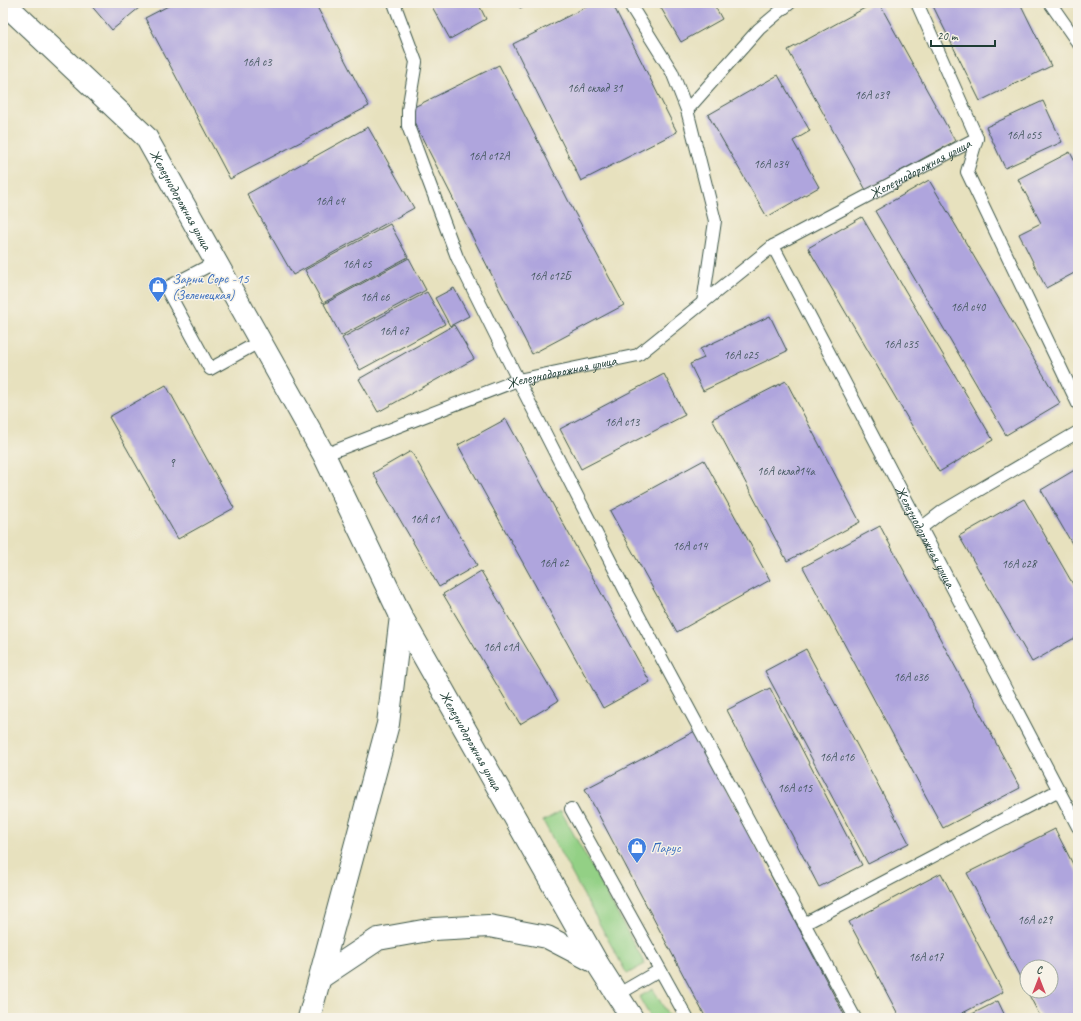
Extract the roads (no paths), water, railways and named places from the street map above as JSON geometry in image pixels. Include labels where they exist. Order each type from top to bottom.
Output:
[{"type":"street","name":"Железнодорожная улица","points":[[4,3],[146,137],[324,455],[401,616],[597,963],[632,1018]]},
{"type":"street","points":[[309,1018],[388,724],[401,616]]},
{"type":"street","points":[[321,977],[378,939],[434,929],[489,926],[547,937],[597,963]]},
{"type":"lane","points":[[394,3],[416,62],[408,110],[408,126],[457,257],[626,592],[855,1018]]},
{"type":"lane","points":[[629,3],[672,72],[687,110],[715,221],[703,303]]},
{"type":"lane","points":[[687,110],[759,29],[790,3]]},
{"type":"lane","name":"Железнодорожная улица","points":[[324,455],[518,380],[638,355],[773,246],[977,138],[917,3]]},
{"type":"lane","points":[[1050,3],[1078,43]]},
{"type":"lane","points":[[977,138],[967,172],[1078,404]]},
{"type":"lane","name":"Железнодорожная улица","points":[[773,246],[1059,790],[1073,806],[1078,827]]},
{"type":"lane","points":[[216,262],[166,288],[210,369],[261,341]]},
{"type":"lane","points":[[921,528],[944,511],[1078,432]]},
{"type":"lane","points":[[804,924],[1059,790]]},
{"type":"lane","points":[[571,809],[687,1018]]},
{"type":"lane","points":[[617,995],[660,970]]},
{"type":"place","name":"Зарни Сорс -15 (Зеленецкая)","points":[[158,303]]},
{"type":"place","name":"Парус","points":[[637,864]]}]
